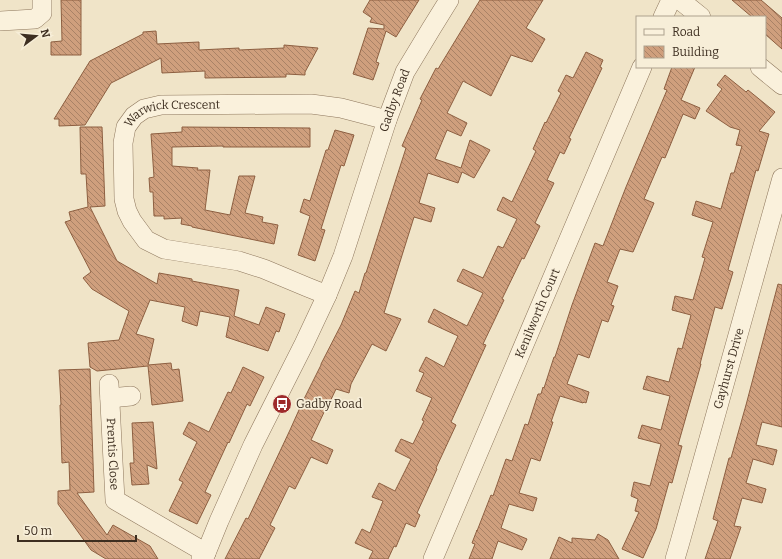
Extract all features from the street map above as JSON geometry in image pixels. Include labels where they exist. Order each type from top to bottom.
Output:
[{"type":"street","points":[[0,21],[35,19],[42,13],[42,0]]},
{"type":"street","name":"Gadby Road","points":[[204,556],[253,445],[328,295],[343,256],[387,120],[405,72],[449,0]]},
{"type":"street","points":[[663,16],[671,0]]},
{"type":"street","points":[[680,0],[700,16]]},
{"type":"street","name":"Kenilworth Court","points":[[433,559],[642,68]]},
{"type":"street","points":[[761,68],[782,85]]},
{"type":"street","name":"Warwick Crescent","points":[[328,295],[264,269],[238,261],[164,249],[146,240],[132,221],[127,211],[124,199],[123,143],[126,127],[134,116],[144,109],[161,105],[311,104],[340,108],[387,120]]},
{"type":"street","name":"Gayhurst Drive","points":[[675,559],[782,178]]},
{"type":"street","name":"Prentis Close","points":[[131,396],[109,391],[115,500],[204,556]]},
{"type":"building","points":[[61,0],[81,0],[81,55],[51,55],[51,42],[62,41]]},
{"type":"building","points":[[370,0],[419,0],[396,37],[386,31],[376,62],[379,63],[373,80],[353,74],[368,28],[384,29],[384,25],[370,22],[372,18],[363,12]]},
{"type":"building","points":[[480,0],[543,0],[526,28],[545,39],[532,62],[511,55],[491,96],[463,81],[447,113],[467,123],[461,136],[447,130],[435,159],[461,168],[470,140],[490,150],[474,178],[462,172],[458,183],[428,173],[419,203],[435,208],[431,222],[414,217],[384,313],[401,319],[386,351],[372,344],[351,384],[349,393],[336,389],[311,440],[333,450],[327,464],[311,457],[295,489],[289,486],[270,525],[275,528],[259,559],[225,559],[246,518],[248,519],[303,401],[341,325],[355,291],[359,293],[406,148],[402,146],[422,100],[420,99],[436,68],[438,69]]},
{"type":"building","points":[[732,0],[761,0],[782,18],[782,49],[766,35],[766,16],[751,16]]},
{"type":"building","points":[[156,31],[157,44],[199,42],[199,50],[284,48],[284,45],[318,48],[305,72],[305,75],[286,74],[286,77],[205,78],[205,71],[162,73],[161,58],[111,83],[85,125],[59,126],[59,119],[54,119],[90,61],[143,34],[143,32]]},
{"type":"building","points":[[586,52],[603,60],[600,67],[602,68],[569,138],[571,139],[564,154],[560,152],[547,180],[554,183],[535,223],[540,226],[502,299],[504,300],[483,344],[486,345],[451,422],[456,425],[417,513],[420,515],[415,527],[406,523],[396,547],[394,546],[388,559],[369,559],[373,551],[355,543],[362,529],[370,533],[383,501],[372,497],[379,483],[395,491],[411,459],[395,451],[401,439],[413,444],[424,421],[422,420],[432,398],[416,391],[424,373],[419,371],[426,357],[444,367],[458,336],[428,322],[434,309],[467,326],[483,293],[457,281],[463,269],[483,278],[498,246],[503,248],[517,219],[497,210],[503,197],[512,202],[536,151],[533,149],[545,122],[546,123],[561,93],[558,91],[566,75],[573,78]]},
{"type":"building","points":[[672,68],[695,68],[681,100],[700,108],[695,119],[683,114],[665,158],[662,157],[644,199],[654,203],[633,252],[620,249],[607,282],[618,286],[611,305],[614,306],[608,322],[602,320],[589,358],[578,354],[567,384],[589,392],[586,403],[560,396],[540,461],[531,458],[519,493],[537,498],[533,511],[509,504],[501,528],[527,539],[522,550],[498,541],[492,559],[469,559],[475,544],[472,543],[491,495],[493,496],[506,459],[512,461],[525,424],[528,425],[538,394],[541,394],[543,387],[544,388],[595,243],[603,246],[667,90],[664,89]]},
{"type":"building","points":[[725,75],[746,92],[748,90],[775,112],[759,131],[769,134],[758,171],[756,170],[728,270],[733,272],[722,309],[715,307],[701,364],[678,445],[682,446],[672,483],[669,482],[656,529],[643,558],[622,549],[639,512],[635,511],[638,499],[631,496],[634,482],[650,486],[661,444],[638,438],[642,425],[661,430],[670,396],[643,389],[647,376],[669,382],[678,348],[682,349],[691,315],[672,310],[675,296],[693,300],[705,258],[702,257],[713,222],[692,215],[696,201],[721,209],[731,173],[734,173],[742,146],[736,145],[740,130],[730,127],[706,111],[722,89],[717,85]]},
{"type":"building","points":[[80,127],[102,127],[105,206],[90,207],[117,261],[157,284],[159,273],[239,290],[234,316],[259,325],[266,307],[285,314],[279,332],[276,331],[268,351],[226,337],[230,317],[200,311],[197,326],[182,321],[185,307],[150,300],[136,334],[154,339],[148,365],[171,363],[172,370],[179,369],[183,401],[152,405],[148,366],[97,371],[90,367],[88,343],[119,340],[129,311],[92,289],[83,278],[91,272],[65,222],[71,220],[69,212],[88,207],[86,174],[81,174]]},
{"type":"building","points":[[182,127],[310,128],[310,147],[172,147],[172,166],[198,168],[197,170],[210,170],[205,210],[230,215],[239,176],[255,176],[245,213],[263,217],[262,222],[278,225],[274,244],[181,224],[182,218],[164,219],[164,216],[154,216],[153,192],[150,192],[149,178],[154,177],[151,134],[182,132]]},
{"type":"building","points":[[335,130],[354,135],[344,166],[341,165],[321,229],[325,230],[315,261],[298,255],[310,216],[300,212],[304,199],[310,201],[326,150],[328,150]]},
{"type":"building","points":[[778,284],[782,285],[782,427],[762,422],[756,445],[777,450],[773,465],[753,459],[746,483],[766,489],[762,503],[742,498],[734,526],[741,527],[730,559],[705,559],[718,521],[713,519],[729,458],[731,458],[746,405]]},
{"type":"building","points":[[243,367],[264,377],[250,406],[247,404],[205,492],[211,495],[197,524],[169,511],[183,482],[179,480],[197,442],[183,434],[189,422],[209,432],[228,392],[231,393]]},
{"type":"building","points":[[90,369],[94,492],[77,493],[107,535],[113,525],[150,546],[158,559],[106,559],[91,550],[58,504],[58,491],[70,490],[69,462],[62,463],[59,370]]},
{"type":"building","points":[[153,422],[157,469],[147,465],[149,484],[132,485],[130,463],[134,463],[132,423]]},
{"type":"building","points":[[598,534],[608,540],[619,559],[550,559],[559,537],[572,543],[572,538],[595,540]]},
{"type":"place","name":"Gadby Road","points":[[282,404]]}]
